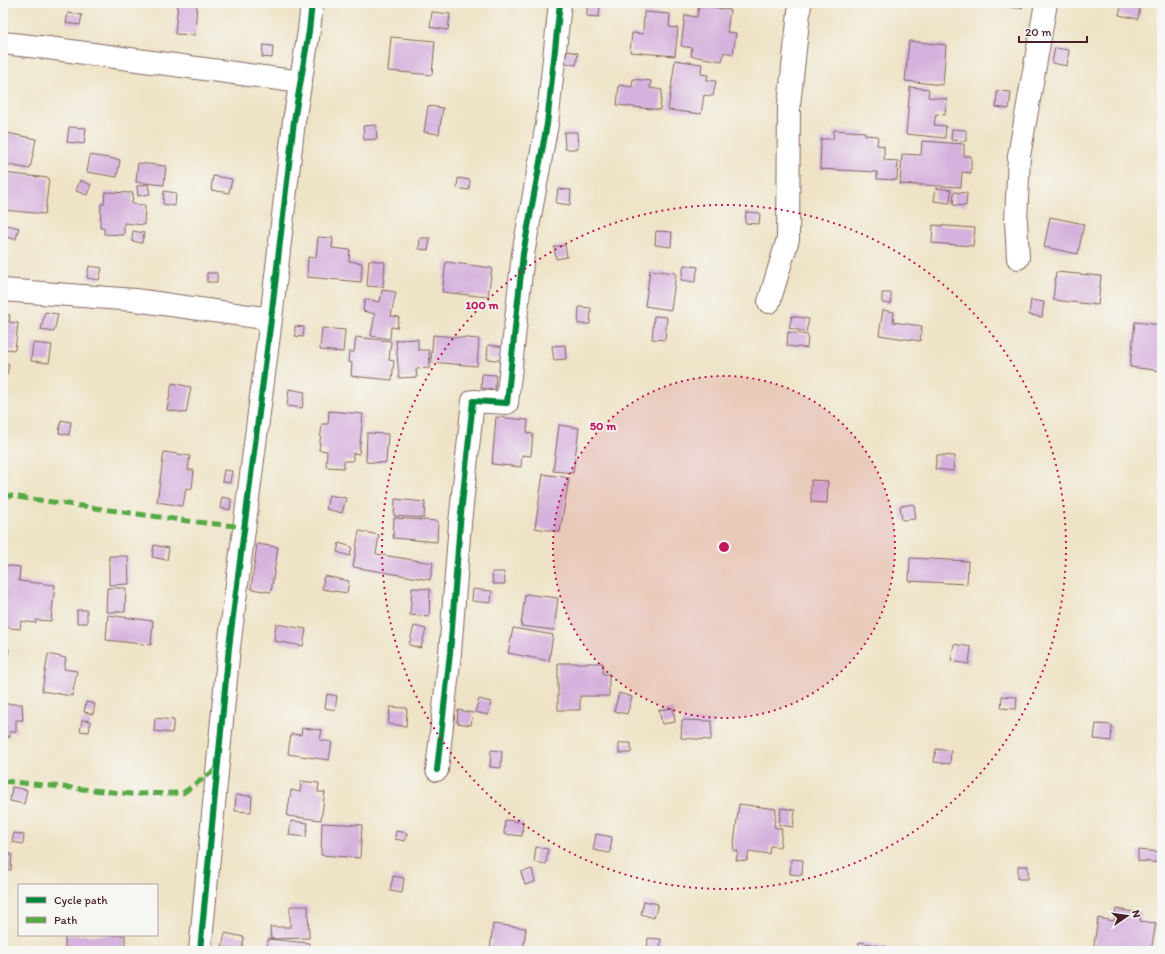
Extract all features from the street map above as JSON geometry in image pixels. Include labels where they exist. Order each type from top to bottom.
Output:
[{"type":"street","points":[[200,951],[230,647],[294,121],[310,31],[312,3]]},
{"type":"street","points":[[438,770],[450,653],[460,522],[473,401],[507,403],[523,254],[547,124],[560,3]]},
{"type":"street","points":[[769,302],[788,239],[789,105],[800,3]]},
{"type":"street","points":[[1018,258],[1016,221],[1019,156],[1046,3]]},
{"type":"street","points":[[3,43],[301,82]]},
{"type":"street","points":[[3,290],[135,300],[271,319]]},
{"type":"building","points":[[178,3],[197,3],[195,35],[175,34]]},
{"type":"building","points":[[1010,3],[1023,3],[1022,8],[1010,7]]},
{"type":"building","points":[[1122,3],[1141,3],[1138,19],[1119,15]]},
{"type":"building","points":[[587,4],[600,5],[599,17],[587,16]]},
{"type":"building","points":[[699,5],[730,10],[727,32],[736,33],[733,54],[724,52],[722,61],[691,56],[692,48],[681,46],[685,15],[697,17]]},
{"type":"building","points":[[432,12],[450,14],[448,30],[430,27]]},
{"type":"building","points":[[644,12],[670,14],[669,27],[678,28],[675,56],[630,52],[632,33],[643,34]]},
{"type":"building","points":[[68,13],[82,15],[80,25],[66,23]]},
{"type":"building","points":[[391,37],[435,41],[432,75],[388,71]]},
{"type":"building","points":[[909,41],[946,45],[943,85],[905,81]]},
{"type":"building","points":[[263,45],[273,46],[272,58],[262,57]]},
{"type":"building","points":[[1055,48],[1069,50],[1067,66],[1052,63]]},
{"type":"building","points":[[567,51],[578,53],[576,65],[565,63]]},
{"type":"building","points":[[675,60],[702,64],[701,74],[708,75],[707,80],[716,81],[713,96],[704,95],[701,114],[668,110]]},
{"type":"building","points":[[633,79],[651,81],[650,88],[662,90],[660,110],[617,105],[619,85],[632,87]]},
{"type":"building","points":[[910,87],[929,89],[928,97],[947,99],[945,115],[936,114],[934,125],[946,126],[945,138],[906,134]]},
{"type":"building","points":[[997,91],[1011,92],[1009,109],[996,107]]},
{"type":"building","points":[[428,106],[443,108],[439,134],[424,132]]},
{"type":"building","points":[[376,125],[377,139],[364,140],[363,126]]},
{"type":"building","points":[[69,127],[86,128],[84,144],[67,142]]},
{"type":"building","points":[[952,129],[966,130],[966,141],[951,140]]},
{"type":"building","points":[[834,130],[865,132],[865,135],[878,136],[877,145],[884,146],[884,160],[898,161],[897,180],[877,179],[877,172],[820,169],[821,139],[833,139]]},
{"type":"building","points":[[564,132],[577,132],[578,149],[565,149]]},
{"type":"building","points":[[7,133],[36,139],[30,169],[3,164],[3,153]]},
{"type":"building","points":[[922,141],[964,144],[964,156],[971,156],[971,173],[962,172],[961,187],[900,184],[902,154],[921,155]]},
{"type":"building","points":[[90,155],[120,160],[117,177],[87,172]]},
{"type":"building","points":[[138,163],[166,166],[164,185],[136,182]]},
{"type":"building","points":[[3,173],[49,178],[45,214],[3,210]]},
{"type":"building","points":[[213,176],[232,179],[229,193],[211,190]]},
{"type":"building","points":[[458,178],[470,180],[469,190],[457,188]]},
{"type":"building","points":[[80,180],[91,185],[87,195],[76,191]]},
{"type":"building","points":[[148,184],[150,194],[138,196],[137,186]]},
{"type":"building","points":[[936,188],[951,190],[950,203],[934,201]]},
{"type":"building","points":[[558,189],[571,190],[570,205],[556,203]]},
{"type":"building","points":[[164,191],[176,193],[175,206],[163,204]]},
{"type":"building","points":[[105,192],[133,193],[132,204],[145,205],[144,225],[124,223],[124,235],[104,234],[104,228],[100,228],[101,204],[104,204]]},
{"type":"building","points":[[954,192],[967,193],[966,206],[953,205]]},
{"type":"building","points":[[746,212],[760,213],[759,224],[745,223]]},
{"type":"building","points":[[1050,217],[1084,224],[1078,254],[1044,247]]},
{"type":"building","points":[[7,225],[19,228],[16,239],[5,237]]},
{"type":"building","points":[[933,225],[975,228],[973,246],[932,243]]},
{"type":"building","points":[[133,231],[144,233],[142,243],[132,241]]},
{"type":"building","points":[[656,231],[672,232],[671,247],[655,245]]},
{"type":"building","points":[[318,237],[333,238],[332,248],[350,250],[349,261],[362,263],[361,282],[307,277],[308,257],[316,258]]},
{"type":"building","points":[[420,238],[430,238],[428,250],[419,249]]},
{"type":"building","points":[[565,245],[567,257],[556,259],[554,247]]},
{"type":"building","points":[[369,260],[385,262],[383,287],[367,286]]},
{"type":"building","points":[[446,262],[492,268],[488,297],[442,292]]},
{"type":"building","points":[[684,265],[698,267],[695,282],[681,280]]},
{"type":"building","points":[[89,266],[102,268],[99,280],[87,278]]},
{"type":"building","points":[[650,270],[676,273],[671,310],[645,306]]},
{"type":"building","points":[[1056,272],[1101,276],[1098,305],[1053,300]]},
{"type":"building","points":[[207,273],[217,273],[217,282],[207,282]]},
{"type":"building","points":[[382,290],[396,292],[391,316],[399,317],[397,328],[391,327],[390,339],[371,336],[375,314],[363,311],[365,299],[380,302]]},
{"type":"building","points":[[882,293],[891,293],[891,304],[882,303]]},
{"type":"building","points":[[1031,300],[1044,302],[1042,317],[1029,315]]},
{"type":"building","points":[[579,307],[591,308],[590,324],[578,324]]},
{"type":"building","points":[[883,310],[894,312],[893,322],[922,326],[920,341],[879,335]]},
{"type":"building","points":[[45,312],[58,314],[54,332],[41,330]]},
{"type":"building","points":[[3,314],[10,315],[9,322],[18,323],[15,350],[6,349],[5,359],[3,359]]},
{"type":"building","points":[[654,316],[667,317],[665,340],[652,339]]},
{"type":"building","points":[[792,316],[809,319],[806,332],[789,328]]},
{"type":"building","points":[[1135,322],[1162,325],[1162,371],[1130,367]]},
{"type":"building","points":[[295,326],[304,327],[303,337],[295,336]]},
{"type":"building","points":[[322,328],[345,330],[343,352],[320,350]]},
{"type":"building","points":[[788,332],[808,335],[807,348],[787,346]]},
{"type":"building","points":[[433,335],[479,339],[477,366],[431,362]]},
{"type":"building","points":[[356,337],[391,341],[389,360],[394,361],[392,380],[351,376],[352,363],[348,362],[349,352],[354,352]]},
{"type":"building","points":[[418,339],[418,350],[429,350],[430,368],[416,369],[417,377],[399,378],[396,340]]},
{"type":"building","points":[[33,343],[52,345],[49,363],[31,361]]},
{"type":"building","points":[[488,345],[506,347],[505,361],[487,359]]},
{"type":"building","points":[[565,345],[566,359],[554,360],[552,346]]},
{"type":"building","points":[[3,362],[9,364],[7,375],[3,374]]},
{"type":"building","points":[[482,374],[496,375],[495,390],[481,388]]},
{"type":"building","points":[[172,383],[191,387],[186,413],[167,410]]},
{"type":"building","points":[[289,389],[305,392],[302,408],[287,406]]},
{"type":"building","points":[[329,411],[363,414],[359,454],[353,453],[353,461],[344,461],[344,468],[326,467],[327,451],[319,450],[322,424],[328,424]]},
{"type":"building","points":[[496,417],[528,420],[527,433],[533,434],[531,456],[522,455],[521,467],[492,464]]},
{"type":"building","points":[[61,420],[71,422],[69,435],[59,433]]},
{"type":"building","points":[[559,425],[579,428],[573,473],[553,471]]},
{"type":"building","points":[[367,433],[388,434],[386,463],[366,462]]},
{"type":"building","points":[[164,452],[190,456],[188,470],[194,470],[192,489],[186,488],[183,506],[157,502]]},
{"type":"building","points":[[937,455],[955,456],[953,471],[935,469]]},
{"type":"building","points":[[224,470],[232,471],[230,483],[222,481]]},
{"type":"building","points":[[543,474],[569,478],[560,532],[535,528]]},
{"type":"building","points":[[811,480],[828,481],[827,503],[811,502]]},
{"type":"building","points":[[329,495],[346,498],[342,513],[326,509]]},
{"type":"building","points":[[222,497],[231,499],[230,510],[220,508]]},
{"type":"building","points":[[395,499],[425,502],[424,518],[394,516]]},
{"type":"building","points":[[914,504],[916,519],[902,520],[900,506]]},
{"type":"building","points":[[394,518],[438,521],[437,542],[393,538]]},
{"type":"building","points":[[359,531],[379,535],[376,554],[433,563],[430,580],[353,567]]},
{"type":"building","points":[[339,543],[352,547],[350,556],[337,552]]},
{"type":"building","points":[[257,544],[278,547],[271,592],[251,589]]},
{"type":"building","points":[[154,545],[169,548],[167,560],[152,557]]},
{"type":"building","points":[[109,556],[128,556],[129,584],[109,585]]},
{"type":"building","points":[[910,558],[968,561],[967,584],[909,581]]},
{"type":"building","points":[[3,565],[20,567],[19,581],[55,585],[51,621],[36,620],[36,623],[21,621],[20,629],[3,627]]},
{"type":"building","points":[[492,572],[504,572],[505,584],[493,584]]},
{"type":"building","points":[[324,576],[349,581],[347,593],[322,589]]},
{"type":"building","points":[[107,588],[126,588],[125,612],[106,612]]},
{"type":"building","points":[[412,588],[430,589],[429,617],[410,615]]},
{"type":"building","points":[[473,589],[492,591],[491,603],[472,601]]},
{"type":"building","points":[[525,594],[558,598],[554,630],[521,626]]},
{"type":"building","points":[[77,610],[87,610],[87,623],[77,623]]},
{"type":"building","points":[[108,615],[153,621],[151,645],[106,640]]},
{"type":"building","points":[[276,624],[306,629],[303,646],[274,641]]},
{"type":"building","points":[[414,626],[426,629],[421,648],[409,645]]},
{"type":"building","points":[[513,628],[553,635],[549,661],[508,653]]},
{"type":"building","points":[[954,644],[971,647],[969,664],[951,661]]},
{"type":"building","points":[[3,649],[9,650],[6,661],[3,661]]},
{"type":"building","points":[[48,654],[66,658],[64,669],[77,671],[72,696],[42,691]]},
{"type":"building","points":[[558,663],[603,663],[603,674],[609,674],[609,696],[580,696],[580,710],[558,710]]},
{"type":"building","points":[[619,693],[632,697],[627,714],[614,711]]},
{"type":"building","points":[[327,694],[337,696],[335,710],[325,708]]},
{"type":"building","points":[[1002,696],[1017,697],[1016,709],[1001,708]]},
{"type":"building","points":[[479,699],[491,702],[488,715],[475,712]]},
{"type":"building","points":[[86,702],[95,704],[93,714],[84,712]]},
{"type":"building","points":[[3,704],[22,704],[23,720],[16,720],[16,732],[9,732],[10,737],[3,737]]},
{"type":"building","points":[[390,707],[407,708],[406,726],[388,724]]},
{"type":"building","points":[[673,708],[675,722],[662,724],[659,710]]},
{"type":"building","points":[[458,710],[473,713],[471,725],[457,723]]},
{"type":"building","points":[[155,718],[174,720],[172,733],[154,731]]},
{"type":"building","points":[[82,720],[91,721],[89,732],[80,731]]},
{"type":"building","points":[[682,720],[712,721],[711,740],[681,738]]},
{"type":"building","points":[[1096,724],[1112,725],[1111,741],[1094,739]]},
{"type":"building","points":[[302,728],[322,730],[320,740],[332,742],[329,760],[288,754],[291,734],[301,735]]},
{"type":"building","points":[[619,743],[631,743],[631,753],[619,753]]},
{"type":"building","points":[[936,749],[951,751],[950,764],[934,762]]},
{"type":"building","points":[[491,750],[502,751],[501,768],[490,767]]},
{"type":"building","points":[[301,781],[319,783],[318,792],[325,792],[321,820],[287,816],[291,790],[300,792]]},
{"type":"building","points":[[12,787],[27,790],[24,804],[10,801]]},
{"type":"building","points":[[236,795],[252,796],[251,812],[235,811]]},
{"type":"building","points":[[739,804],[776,809],[774,827],[782,829],[780,847],[770,846],[769,854],[749,851],[747,861],[736,860],[738,851],[733,851]]},
{"type":"building","points":[[781,808],[795,810],[793,827],[779,825]]},
{"type":"building","points":[[505,820],[523,822],[522,836],[504,834]]},
{"type":"building","points":[[291,821],[308,823],[306,837],[289,835]]},
{"type":"building","points":[[322,823],[362,825],[360,858],[321,855]]},
{"type":"building","points":[[396,831],[407,833],[405,841],[395,839]]},
{"type":"building","points":[[14,833],[24,835],[23,844],[12,842]]},
{"type":"building","points":[[596,834],[612,837],[610,853],[593,850]]},
{"type":"building","points":[[3,845],[5,845],[4,854],[12,854],[11,870],[3,869]]},
{"type":"building","points":[[536,847],[548,849],[546,864],[534,862]]},
{"type":"building","points":[[1138,850],[1162,852],[1162,863],[1138,861]]},
{"type":"building","points":[[791,859],[803,860],[802,875],[790,874]]},
{"type":"building","points":[[1018,866],[1028,866],[1028,879],[1018,879]]},
{"type":"building","points":[[532,869],[535,882],[525,885],[521,872]]},
{"type":"building","points":[[393,876],[404,878],[402,893],[390,891]]},
{"type":"building","points":[[644,901],[658,904],[654,918],[641,914]]},
{"type":"building","points":[[290,906],[308,906],[309,938],[271,939],[270,927],[290,927]]},
{"type":"building","points":[[1116,909],[1141,913],[1140,921],[1156,923],[1151,951],[1093,951],[1098,918],[1114,921]]},
{"type":"building","points":[[493,924],[526,928],[523,951],[490,951]]},
{"type":"building","points":[[225,933],[244,937],[242,951],[222,947]]},
{"type":"building","points":[[65,936],[125,936],[125,951],[65,951]]},
{"type":"building","points":[[648,938],[661,939],[660,951],[647,951]]},
{"type":"building","points":[[268,939],[309,943],[309,951],[267,951]]},
{"type":"building","points":[[859,942],[887,947],[887,951],[858,951]]},
{"type":"marked path","points":[[3,495],[188,521],[244,527]]},
{"type":"marked path","points":[[3,781],[131,794],[183,793],[218,768]]},
{"type":"cycle path","points":[[200,951],[229,647],[271,319],[294,121],[309,31],[312,3]]},
{"type":"cycle path","points":[[437,770],[450,653],[460,523],[473,401],[507,403],[523,254],[547,124],[560,3]]}]
